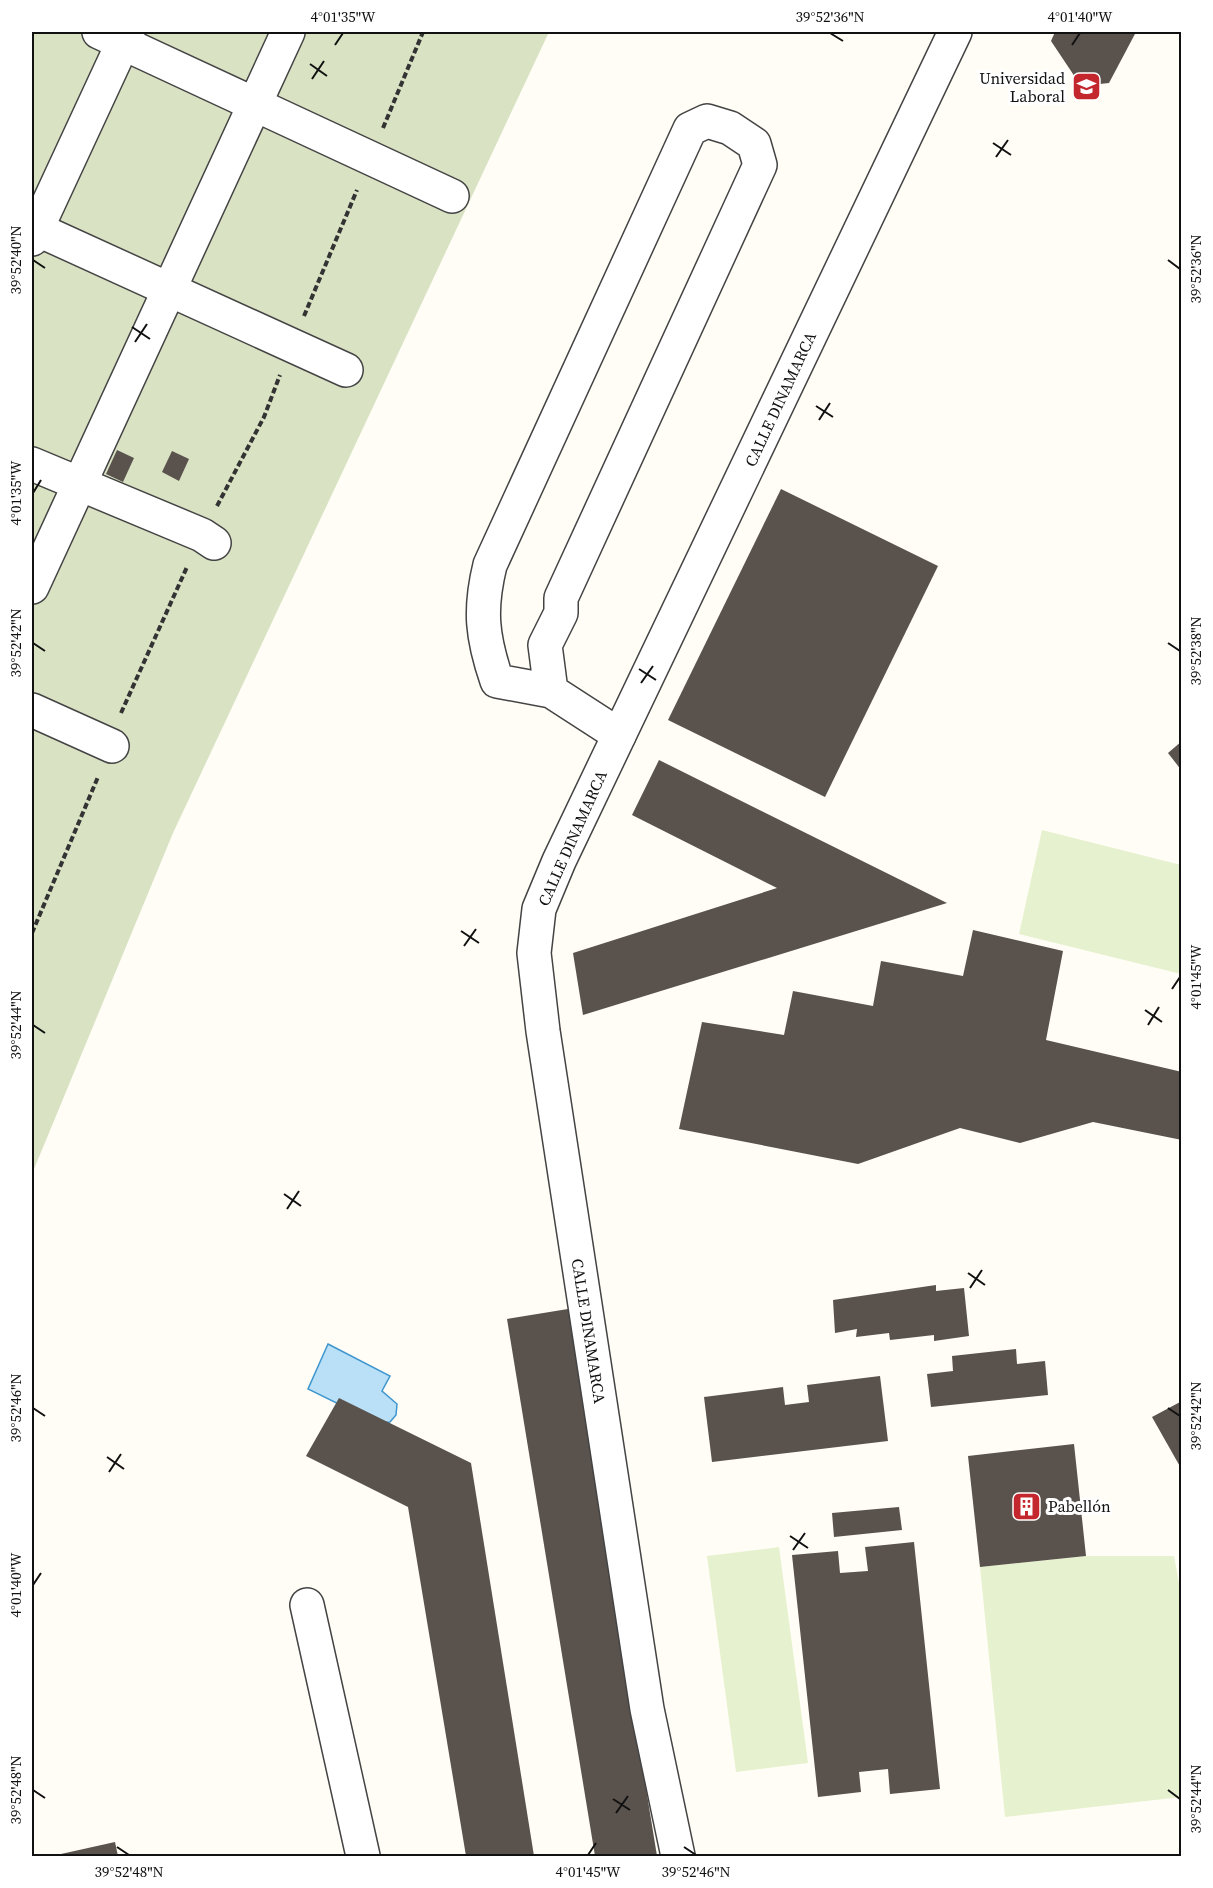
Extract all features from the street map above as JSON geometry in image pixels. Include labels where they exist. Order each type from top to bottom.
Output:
[{"type":"street","points":[[32,587],[288,32]]},
{"type":"street","name":"CALLE DINAMARCA","points":[[678,1857],[647,1709],[543,1031],[534,953],[539,909],[619,735],[955,32]]},
{"type":"street","points":[[346,370],[170,288],[33,232],[117,36],[370,159],[452,196]]},
{"type":"street","points":[[551,691],[545,645],[561,613],[561,598],[760,165],[754,144],[730,128],[707,121],[690,129],[490,565],[483,593],[482,618],[487,652],[497,681],[551,691],[619,735]]},
{"type":"street","points":[[32,464],[208,539]]},
{"type":"street","points":[[32,710],[109,745]]},
{"type":"street","points":[[307,1605],[363,1857]]},
{"type":"path","points":[[32,933],[109,745],[264,417],[423,32]]},
{"type":"green space","points":[[32,32],[549,32],[173,833],[32,1174]]},
{"type":"green space","points":[[1042,830],[1181,865],[1181,974],[1019,934]]},
{"type":"green space","points":[[779,1547],[808,1763],[736,1772],[707,1556]]},
{"type":"green space","points":[[1086,1556],[1174,1556],[1182,1600],[1181,1797],[1005,1817],[980,1567]]},
{"type":"water","points":[[328,1344],[390,1376],[382,1391],[397,1404],[396,1415],[390,1422],[377,1423],[308,1389]]},
{"type":"building","points":[[1055,32],[1136,32],[1109,83],[1081,86],[1051,41]]},
{"type":"building","points":[[117,450],[134,458],[123,482],[106,474]]},
{"type":"building","points":[[172,451],[189,459],[179,481],[162,472]]},
{"type":"building","points":[[781,489],[938,566],[825,797],[668,720]]},
{"type":"building","points":[[1182,741],[1182,771],[1168,753]]},
{"type":"building","points":[[659,760],[947,903],[583,1015],[573,953],[777,888],[632,815]]},
{"type":"building","points":[[973,930],[1063,951],[1046,1040],[1182,1072],[1182,1140],[1093,1122],[1020,1143],[960,1128],[858,1164],[679,1129],[702,1022],[784,1035],[793,991],[873,1006],[881,961],[963,976]]},
{"type":"building","points":[[936,1285],[936,1291],[964,1288],[969,1336],[934,1341],[934,1335],[890,1340],[889,1333],[856,1337],[857,1329],[835,1333],[833,1300]]},
{"type":"building","points":[[568,1309],[657,1856],[595,1856],[507,1319]]},
{"type":"building","points":[[1016,1349],[1017,1364],[1045,1361],[1048,1395],[931,1407],[927,1374],[953,1371],[952,1356]]},
{"type":"building","points":[[880,1376],[888,1441],[712,1462],[704,1397],[783,1387],[785,1405],[809,1402],[807,1385]]},
{"type":"building","points":[[339,1398],[471,1463],[534,1856],[466,1856],[408,1507],[306,1456]]},
{"type":"building","points":[[1182,1401],[1182,1470],[1152,1417]]},
{"type":"building","name":"Pabellón","points":[[1074,1444],[1086,1556],[980,1567],[968,1456]]},
{"type":"building","points":[[899,1507],[902,1530],[834,1537],[832,1513]]},
{"type":"building","points":[[914,1542],[940,1789],[890,1794],[888,1769],[859,1772],[861,1792],[818,1797],[792,1555],[838,1551],[840,1573],[868,1571],[865,1547]]},
{"type":"building","points":[[115,1842],[118,1856],[52,1856]]},
{"type":"place","name":"Universidad Laboral","points":[[1086,87]]},
{"type":"place","name":"Pabellón","points":[[1027,1506]]}]
